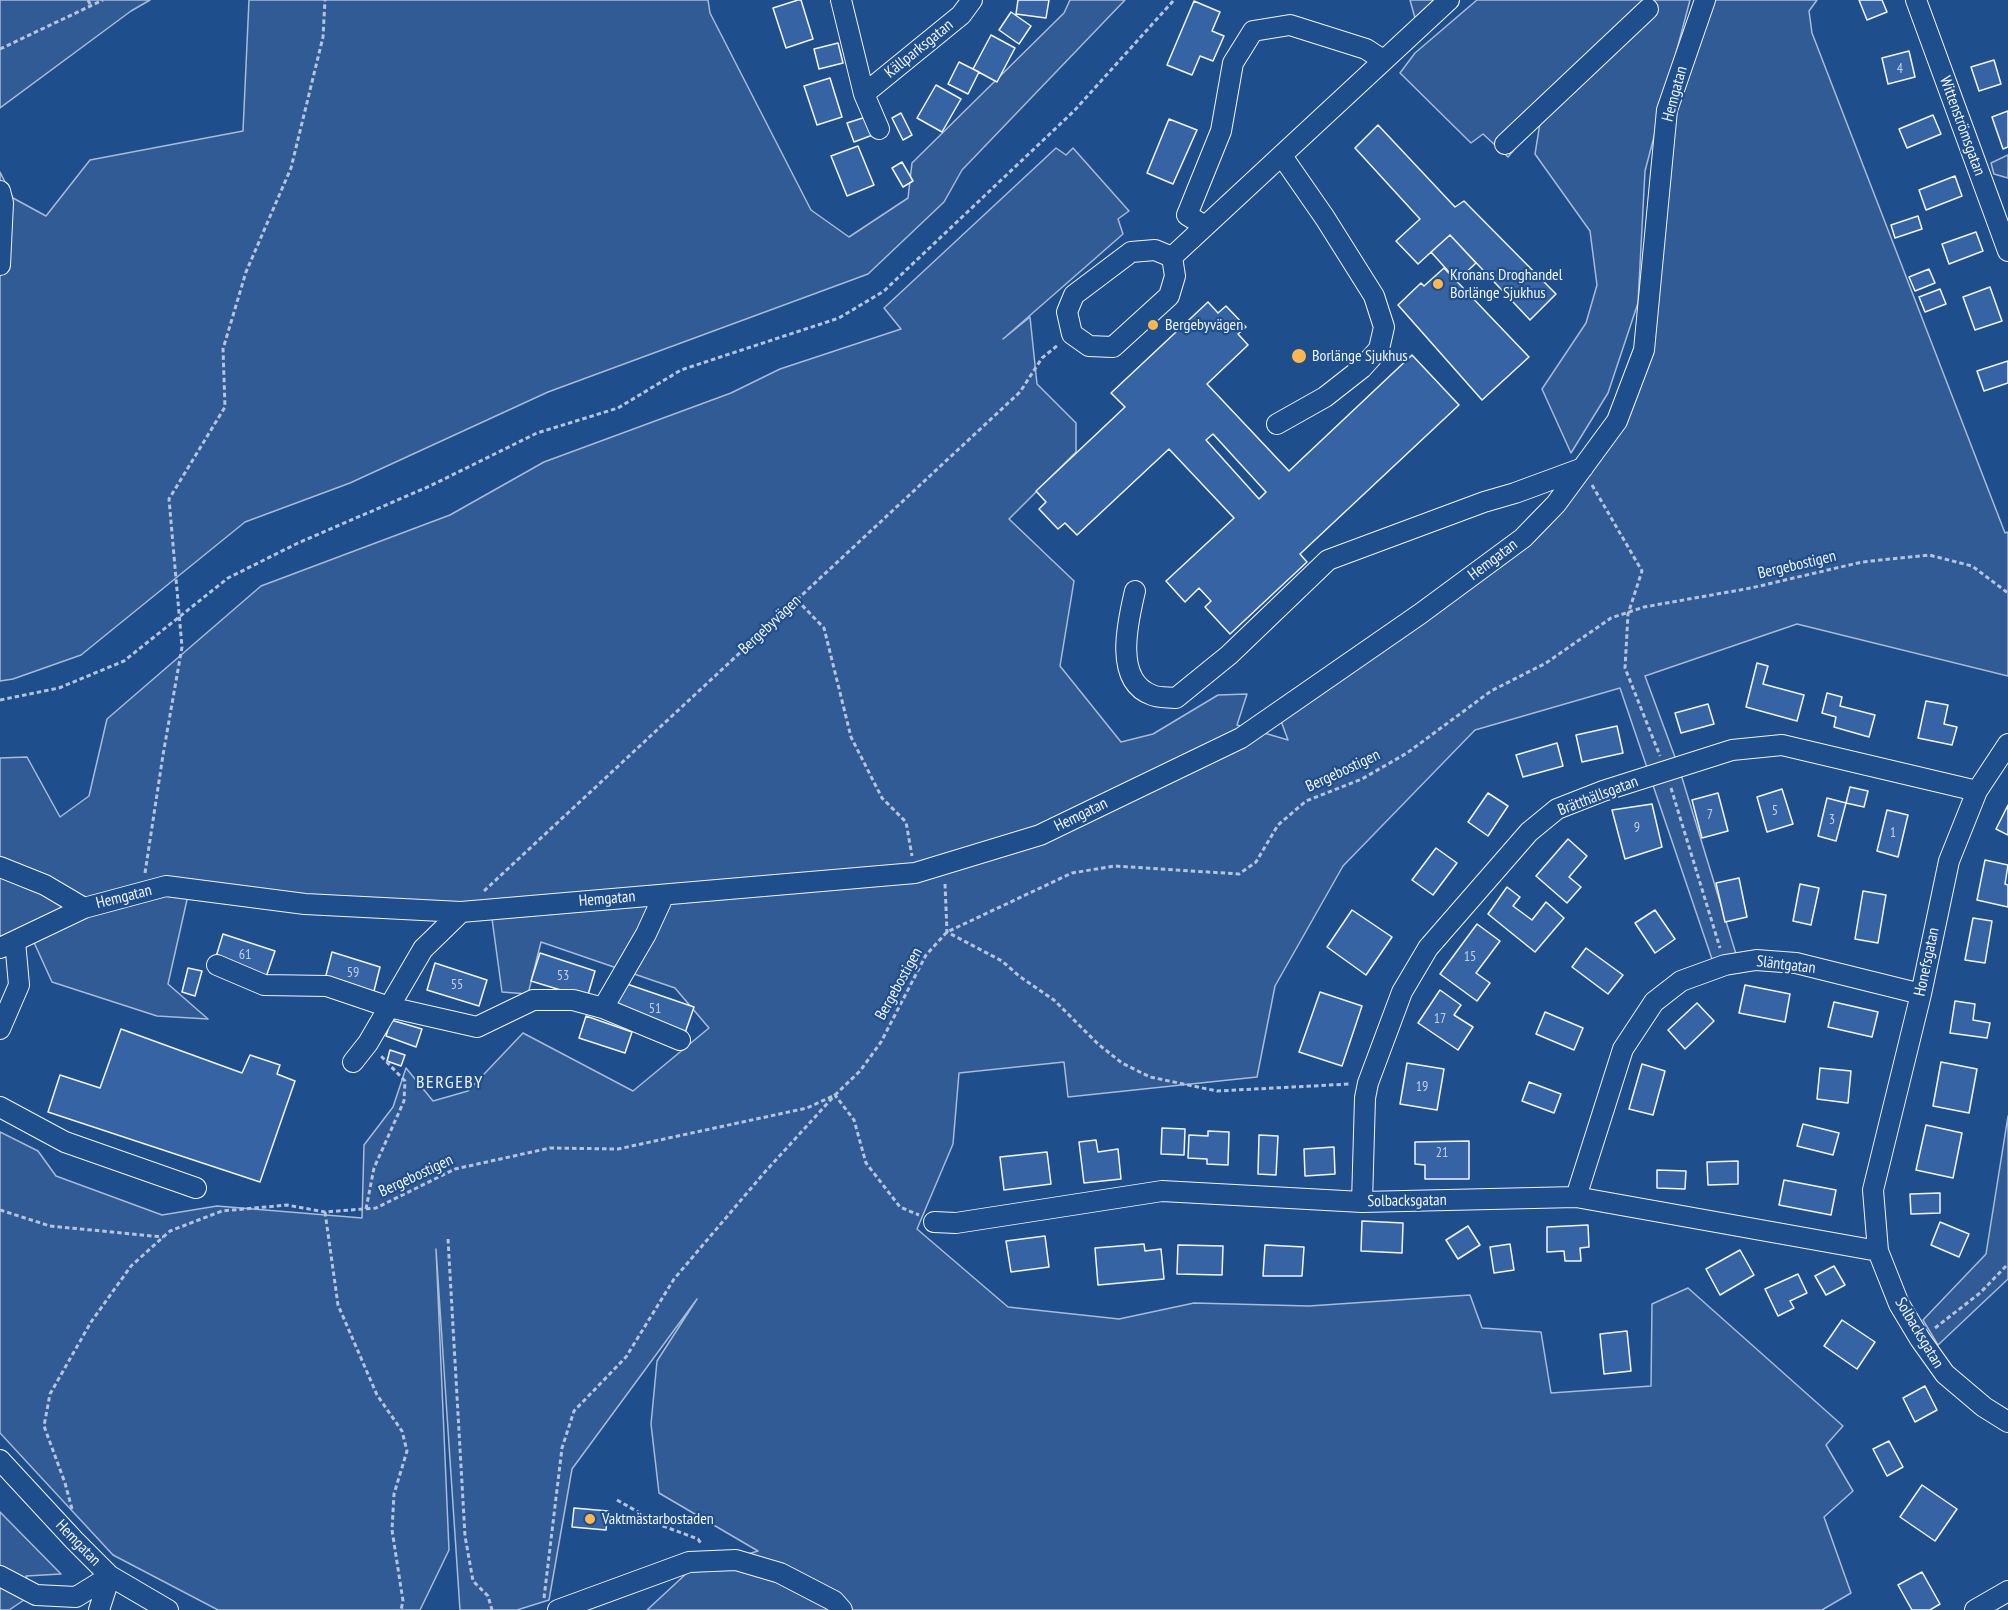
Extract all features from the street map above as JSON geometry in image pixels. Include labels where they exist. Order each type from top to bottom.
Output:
[{"type":"street","name":"Källparksgatan","points":[[841,0],[864,94],[879,129]]},
{"type":"street","name":"Källparksgatan","points":[[864,94],[962,15],[972,0]]},
{"type":"street","points":[[1172,257],[1449,0]]},
{"type":"street","name":"Hemgatan","points":[[8,945],[84,908],[166,886],[304,904],[461,912],[915,873],[1040,835],[1241,738],[1420,614],[1523,538],[1556,504],[1617,421],[1644,350],[1667,110],[1705,0]]},
{"type":"street","name":"Wittenströmsgatan","points":[[1916,0],[2008,251]]},
{"type":"street","points":[[1505,144],[1648,9]]},
{"type":"street","points":[[1205,226],[1187,215],[1221,131],[1233,63],[1253,31],[1290,25],[1366,49],[1383,60]]},
{"type":"street","points":[[1277,424],[1325,397],[1362,368],[1379,348],[1384,327],[1374,296],[1325,218],[1282,156]]},
{"type":"street","points":[[0,191],[3,203],[0,265]]},
{"type":"street","points":[[1155,250],[1172,257],[1175,276],[1169,296],[1113,347],[1089,346],[1072,334],[1067,312],[1074,295],[1131,252],[1155,250]]},
{"type":"street","points":[[1135,591],[1127,625],[1127,664],[1134,682],[1151,695],[1176,698],[1229,655],[1328,560],[1582,468]]},
{"type":"street","name":"Honefsgatan","points":[[1873,1190],[1921,994],[1949,861],[1977,791],[2008,744]]},
{"type":"street","name":"Brätthällsgatan","points":[[1362,1202],[1365,1098],[1368,1083],[1402,992],[1428,948],[1529,832],[1557,808],[1732,750],[1782,745],[1977,791]]},
{"type":"street","points":[[0,867],[45,885],[84,908]]},
{"type":"street","points":[[603,1008],[646,934],[664,895]]},
{"type":"street","points":[[353,1062],[368,1043],[423,949],[461,912]]},
{"type":"street","points":[[0,1029],[19,984],[8,945]]},
{"type":"street","name":"Släntgatan","points":[[1576,1197],[1623,1049],[1654,1002],[1681,981],[1725,965],[1756,960],[1796,963],[1921,994]]},
{"type":"street","points":[[217,965],[264,985],[327,986],[389,1007],[477,1027],[532,1000],[573,1000],[603,1008],[680,1040]]},
{"type":"street","points":[[0,1107],[65,1142],[196,1188]]},
{"type":"street","name":"Solbacksgatan","points":[[1873,1190],[1878,1251],[1899,1304],[1945,1374],[1984,1407],[2008,1422]]},
{"type":"street","name":"Solbacksgatan","points":[[934,1222],[956,1223],[1162,1191],[1362,1202],[1576,1197],[1878,1251]]},
{"type":"street","name":"Hemgatan","points":[[0,1460],[110,1576],[168,1610]]},
{"type":"street","points":[[550,1606],[689,1562],[736,1560],[780,1573],[834,1601],[842,1610]]},
{"type":"street","points":[[0,1576],[36,1595],[76,1597],[110,1576]]},
{"type":"street","points":[[99,1610],[110,1576]]},
{"type":"street","points":[[1975,1610],[2008,1591]]},
{"type":"path","points":[[88,0],[91,6]]},
{"type":"path","points":[[0,49],[103,0]]},
{"type":"path","points":[[142,892],[182,647],[169,499],[225,407],[223,349],[246,272],[291,168],[324,37],[325,0]]},
{"type":"path","points":[[0,700],[59,688],[124,661],[228,578],[298,543],[430,486],[537,433],[618,408],[681,369],[839,318],[884,291],[1074,111],[1174,0]]},
{"type":"path","name":"Bergebyvägen","points":[[461,912],[1020,392],[1041,358],[1072,334]]},
{"type":"path","points":[[1582,468],[1642,571],[1628,614],[1625,668],[1667,772],[1725,965]]},
{"type":"path","name":"Bergebostigen","points":[[74,1540],[74,1518],[65,1483],[44,1426],[50,1394],[91,1322],[131,1266],[170,1231],[222,1211],[287,1205],[325,1212],[376,1208],[455,1168],[550,1148],[618,1149],[807,1108],[835,1095],[860,1071],[881,1042],[926,956],[947,932],[1072,873],[1114,866],[1239,874],[1256,862],[1278,825],[1306,801],[1362,779],[1407,753],[1491,690],[1546,663],[1611,618],[1644,607],[1752,588],[1862,562],[1929,555],[1971,566],[2008,593]]},
{"type":"path","points":[[797,600],[824,628],[850,737],[882,798],[906,822],[915,873]]},
{"type":"path","points":[[944,864],[947,932],[1002,961],[1018,976],[1054,1000],[1098,1044],[1122,1063],[1150,1077],[1217,1091],[1368,1083]]},
{"type":"path","points":[[366,1209],[374,1168],[404,1101],[405,1081],[368,1043]]},
{"type":"path","points":[[550,1606],[545,1596],[562,1448],[574,1411],[626,1357],[674,1279],[764,1173],[835,1095],[854,1120],[866,1163],[900,1207],[934,1222]]},
{"type":"path","points":[[0,1210],[51,1226],[164,1237]]},
{"type":"path","points":[[325,1212],[338,1305],[377,1395],[402,1431],[407,1451],[394,1494],[393,1521],[403,1601],[401,1610]]},
{"type":"path","points":[[448,1239],[465,1536],[473,1581],[488,1596],[492,1610]]},
{"type":"path","points":[[1920,1339],[1980,1293],[2008,1264]]},
{"type":"path","points":[[617,1500],[663,1526],[698,1539],[706,1551],[700,1562]]},
{"type":"shaded area","points":[[0,0],[150,0],[131,11],[0,108]]},
{"type":"shaded area","points":[[249,0],[708,0],[710,13],[811,210],[849,237],[908,198],[912,163],[1064,13],[1070,0],[1125,0],[962,170],[944,202],[868,274],[548,392],[350,483],[245,522],[81,655],[13,679],[0,681],[0,172],[13,198],[46,216],[90,160],[243,131]]},
{"type":"shaded area","points":[[1410,0],[1434,0],[1415,18]]},
{"type":"shaded area","points":[[1477,0],[1690,0],[1645,171],[1638,303],[1608,393],[1571,453],[1542,389],[1586,323],[1597,285],[1590,231],[1535,154],[1541,117],[1508,157],[1483,134],[1471,143],[1400,73],[1415,53]]},
{"type":"shaded area","points":[[1711,0],[1817,0],[1809,11],[1812,33],[2005,533],[2008,532],[2008,676],[1797,624],[1645,676],[1679,768],[1740,967],[1715,968],[1620,688],[1475,730],[1343,866],[1275,986],[1257,1077],[1068,1097],[1064,1062],[959,1073],[953,1144],[917,1229],[1008,1307],[1119,1319],[1194,1303],[1309,1306],[1470,1295],[1482,1328],[1541,1332],[1551,1393],[1651,1386],[1652,1304],[1688,1288],[1843,1426],[1826,1445],[1853,1491],[1824,1517],[1851,1593],[1822,1610],[647,1610],[688,1572],[758,1551],[659,1493],[651,1424],[657,1361],[697,1299],[572,1469],[549,1600],[517,1610],[460,1610],[436,1249],[449,1550],[420,1610],[218,1610],[113,1555],[0,1433],[0,1132],[38,1151],[56,1176],[162,1215],[217,1206],[362,1218],[364,1145],[393,1107],[406,1068],[433,1101],[468,1091],[523,1033],[633,1091],[709,1028],[675,988],[541,942],[528,994],[502,992],[490,904],[304,899],[191,882],[168,984],[208,1019],[157,1016],[52,982],[27,927],[0,939],[0,758],[27,757],[60,817],[89,796],[107,719],[261,586],[450,515],[544,462],[731,393],[780,369],[901,329],[884,308],[1056,148],[1066,155],[1073,148],[1129,211],[1118,219],[1123,234],[1003,339],[1030,317],[1037,384],[1076,423],[1076,452],[1009,519],[1074,581],[1060,666],[1121,742],[1153,734],[1218,695],[1247,694],[1237,725],[1288,740],[1281,721],[1529,542],[1600,461],[1622,422],[1674,115]]},
{"type":"shaded area","points":[[2008,155],[2008,178],[1994,174],[1991,163]]},
{"type":"shaded area","points":[[2008,1116],[2008,1279],[1938,1345],[1923,1320],[1986,1254]]},
{"type":"shaded area","points":[[0,1512],[61,1574],[26,1576],[33,1594],[9,1610],[0,1610]]},
{"type":"building","points":[[801,0],[813,39],[786,48],[773,8]]},
{"type":"building","points":[[1018,0],[1049,0],[1046,18],[1016,14]]},
{"type":"building","points":[[1859,0],[1882,0],[1887,12],[1867,20]]},
{"type":"building","points":[[1194,1],[1220,12],[1212,31],[1224,36],[1213,61],[1200,56],[1192,75],[1167,65]]},
{"type":"building","points":[[1011,12],[1031,26],[1019,44],[999,30]]},
{"type":"building","points":[[991,35],[1015,48],[997,82],[973,69]]},
{"type":"building","points":[[838,43],[843,63],[819,69],[814,49]]},
{"type":"building","points":[[1909,51],[1915,77],[1888,84],[1882,58]]},
{"type":"building","points":[[1994,60],[2001,84],[1979,91],[1971,67]]},
{"type":"building","points":[[959,62],[979,72],[968,94],[948,84]]},
{"type":"building","points":[[830,78],[842,117],[817,125],[804,86]]},
{"type":"building","points":[[936,85],[961,99],[942,132],[917,118]]},
{"type":"building","points":[[2008,111],[2008,147],[2003,149],[1992,117]]},
{"type":"building","points":[[901,113],[912,135],[903,140],[892,118]]},
{"type":"building","points":[[872,115],[878,133],[854,142],[847,123]]},
{"type":"building","points":[[1933,115],[1941,134],[1907,148],[1899,129]]},
{"type":"building","points":[[1169,119],[1197,130],[1173,184],[1147,173]]},
{"type":"building","points":[[1378,125],[1455,207],[1464,201],[1556,294],[1530,320],[1450,235],[1418,264],[1396,241],[1420,219],[1355,148]]},
{"type":"building","points":[[858,146],[874,185],[847,196],[831,156]]},
{"type":"building","points":[[902,162],[913,181],[903,187],[892,168]]},
{"type":"building","points":[[1955,176],[1962,196],[1926,210],[1919,190]]},
{"type":"building","points":[[1918,216],[1922,229],[1895,238],[1891,225]]},
{"type":"building","points":[[1976,232],[1983,251],[1949,264],[1942,244]]},
{"type":"building","points":[[1450,235],[1476,263],[1457,281],[1431,252]]},
{"type":"building","points":[[1444,268],[1529,357],[1482,400],[1398,305],[1421,283],[1424,286]]},
{"type":"building","points":[[1929,269],[1935,283],[1915,291],[1909,277]]},
{"type":"building","points":[[1990,287],[2002,321],[1975,330],[1963,297]]},
{"type":"building","points":[[1940,289],[1946,304],[1925,312],[1919,297]]},
{"type":"building","points":[[1208,302],[1218,313],[1226,306],[1246,327],[1238,334],[1248,345],[1207,384],[1289,471],[1412,355],[1459,405],[1300,554],[1307,562],[1230,634],[1205,607],[1211,601],[1199,588],[1185,602],[1166,581],[1234,518],[1169,449],[1077,535],[1065,523],[1058,529],[1039,509],[1046,502],[1036,491],[1125,407],[1111,393]],"holes":[[[1213,434],[1266,492],[1259,499],[1206,440]]]},
{"type":"building","points":[[2008,361],[2008,383],[1984,391],[1977,371]]},
{"type":"building","points":[[1757,663],[1768,666],[1763,684],[1804,695],[1797,721],[1746,707]]},
{"type":"building","points":[[1827,693],[1842,697],[1840,706],[1875,715],[1869,737],[1834,727],[1836,717],[1822,713]]},
{"type":"building","points":[[1926,701],[1948,705],[1944,724],[1957,727],[1952,745],[1918,738]]},
{"type":"building","points":[[1708,704],[1714,724],[1681,733],[1675,713]]},
{"type":"building","points":[[1617,726],[1623,753],[1582,762],[1576,735]]},
{"type":"building","points":[[1557,743],[1563,766],[1523,777],[1516,755]]},
{"type":"building","points":[[1850,787],[1868,791],[1864,807],[1846,803]]},
{"type":"building","points":[[1782,789],[1793,824],[1767,832],[1757,797]]},
{"type":"building","points":[[1488,793],[1508,806],[1488,836],[1468,822]]},
{"type":"building","points":[[1718,793],[1728,831],[1702,838],[1692,800]]},
{"type":"building","points":[[1827,798],[1846,803],[1836,841],[1818,836]]},
{"type":"building","points":[[1652,804],[1662,847],[1625,859],[1612,810]]},
{"type":"building","points":[[2008,805],[2008,835],[1996,829]]},
{"type":"building","points":[[1887,810],[1908,815],[1898,857],[1877,851]]},
{"type":"building","points":[[1568,839],[1587,856],[1569,877],[1581,887],[1567,903],[1536,876]]},
{"type":"building","points":[[1436,848],[1457,863],[1433,895],[1412,880]]},
{"type":"building","points":[[1985,860],[2008,865],[2005,884],[2008,885],[2008,907],[1977,900]]},
{"type":"building","points":[[1739,878],[1747,917],[1725,922],[1716,883]]},
{"type":"building","points":[[1800,884],[1819,888],[1811,925],[1793,921]]},
{"type":"building","points":[[1507,887],[1520,897],[1513,906],[1532,920],[1546,902],[1564,918],[1535,952],[1488,914]]},
{"type":"building","points":[[1863,891],[1886,895],[1878,943],[1855,939]]},
{"type":"building","points":[[1352,910],[1392,937],[1366,975],[1327,947]]},
{"type":"building","points":[[1655,910],[1675,939],[1655,953],[1635,923]]},
{"type":"building","points":[[1973,918],[1992,921],[1985,963],[1965,960]]},
{"type":"building","points":[[1477,924],[1500,941],[1476,973],[1490,983],[1477,1001],[1440,974]]},
{"type":"building","points":[[223,934],[275,951],[266,977],[215,960]]},
{"type":"building","points":[[1586,948],[1623,975],[1608,994],[1572,967]]},
{"type":"building","points":[[332,952],[380,967],[373,995],[325,979]]},
{"type":"building","points":[[540,953],[595,971],[587,998],[531,981]]},
{"type":"building","points":[[435,963],[487,980],[479,1006],[427,990]]},
{"type":"building","points":[[188,968],[202,971],[195,996],[182,992]]},
{"type":"building","points":[[624,983],[694,1007],[685,1033],[615,1011]]},
{"type":"building","points":[[1745,985],[1790,994],[1785,1022],[1739,1013]]},
{"type":"building","points":[[1440,990],[1461,1005],[1454,1015],[1473,1027],[1458,1050],[1418,1023]]},
{"type":"building","points":[[1320,992],[1362,1006],[1342,1066],[1299,1052]]},
{"type":"building","points":[[1955,1001],[1975,1004],[1973,1020],[1990,1023],[1987,1038],[1950,1033]]},
{"type":"building","points":[[1834,1002],[1878,1012],[1872,1037],[1828,1027]]},
{"type":"building","points":[[1697,1003],[1714,1021],[1685,1049],[1668,1030]]},
{"type":"building","points":[[1545,1012],[1583,1028],[1574,1050],[1536,1034]]},
{"type":"building","points":[[586,1016],[632,1032],[625,1053],[579,1038]]},
{"type":"building","points":[[391,1020],[422,1029],[416,1047],[386,1036]]},
{"type":"building","points":[[121,1029],[242,1073],[250,1055],[280,1065],[277,1074],[295,1081],[260,1182],[48,1112],[60,1075],[100,1088]]},
{"type":"building","points":[[390,1050],[405,1055],[401,1066],[387,1061]]},
{"type":"building","points":[[1941,1062],[1977,1069],[1969,1113],[1933,1106]]},
{"type":"building","points":[[1407,1063],[1444,1069],[1437,1110],[1400,1104]]},
{"type":"building","points":[[1642,1064],[1665,1071],[1653,1115],[1629,1109]]},
{"type":"building","points":[[1820,1068],[1851,1071],[1848,1103],[1817,1099]]},
{"type":"building","points":[[1529,1082],[1561,1094],[1554,1113],[1522,1101]]},
{"type":"building","points":[[1803,1124],[1839,1133],[1833,1155],[1797,1146]]},
{"type":"building","points":[[1926,1125],[1962,1133],[1953,1178],[1916,1170]]},
{"type":"building","points":[[1162,1128],[1185,1129],[1184,1155],[1161,1154]]},
{"type":"building","points":[[1208,1131],[1229,1132],[1228,1165],[1207,1164],[1207,1159],[1188,1158],[1189,1135],[1208,1136]]},
{"type":"building","points":[[1259,1135],[1278,1136],[1276,1175],[1258,1174]]},
{"type":"building","points":[[1096,1140],[1098,1152],[1118,1149],[1121,1179],[1084,1183],[1079,1142]]},
{"type":"building","points":[[1469,1141],[1469,1179],[1425,1179],[1425,1165],[1415,1164],[1415,1142]]},
{"type":"building","points":[[1334,1147],[1335,1174],[1305,1176],[1304,1149]]},
{"type":"building","points":[[1047,1152],[1051,1184],[1004,1190],[1000,1157]]},
{"type":"building","points":[[1738,1161],[1738,1184],[1708,1185],[1707,1162]]},
{"type":"building","points":[[1657,1170],[1686,1171],[1685,1189],[1657,1188]]},
{"type":"building","points":[[1784,1180],[1836,1190],[1831,1215],[1779,1205]]},
{"type":"building","points":[[1940,1193],[1940,1213],[1911,1214],[1910,1194]]},
{"type":"building","points":[[1362,1221],[1403,1223],[1402,1253],[1361,1251]]},
{"type":"building","points":[[1940,1222],[1969,1234],[1959,1257],[1931,1245]]},
{"type":"building","points":[[1588,1225],[1589,1247],[1580,1248],[1581,1261],[1565,1261],[1564,1251],[1547,1252],[1547,1227]]},
{"type":"building","points":[[1468,1226],[1480,1245],[1458,1259],[1446,1240]]},
{"type":"building","points":[[1045,1236],[1049,1267],[1011,1272],[1006,1241]]},
{"type":"building","points":[[1144,1244],[1145,1251],[1161,1249],[1164,1279],[1098,1285],[1095,1248]]},
{"type":"building","points":[[1510,1244],[1514,1270],[1494,1273],[1490,1247]]},
{"type":"building","points":[[1178,1245],[1223,1246],[1222,1275],[1177,1274]]},
{"type":"building","points":[[1265,1245],[1304,1247],[1302,1276],[1263,1276]]},
{"type":"building","points":[[1740,1250],[1754,1275],[1720,1295],[1706,1269]]},
{"type":"building","points":[[1834,1266],[1845,1285],[1826,1295],[1815,1276]]},
{"type":"building","points":[[1798,1274],[1807,1293],[1790,1301],[1794,1308],[1778,1316],[1765,1289]]},
{"type":"building","points":[[1842,1320],[1875,1342],[1857,1369],[1824,1346]]},
{"type":"building","points":[[1627,1331],[1631,1371],[1604,1374],[1600,1334]]},
{"type":"building","points":[[1925,1386],[1937,1410],[1915,1422],[1903,1398]]},
{"type":"building","points":[[1889,1441],[1903,1467],[1887,1476],[1873,1449]]},
{"type":"building","points":[[1922,1485],[1957,1509],[1935,1541],[1900,1517]]},
{"type":"building","name":"Vaktmästarbostaden","points":[[574,1508],[608,1511],[606,1530],[572,1527]]},
{"type":"building","points":[[1922,1572],[1940,1604],[1930,1610],[1912,1610],[1898,1585]]},
{"type":"place","name":"Kronans Droghandel Borlänge Sjukhus","points":[[1438,284]]},
{"type":"place","name":"Bergebyvägen","points":[[1153,325]]},
{"type":"place","name":"Borlänge Sjukhus","points":[[1299,356]]},
{"type":"place","name":"Vaktmästarbostaden","points":[[590,1519]]},
{"type":"district","name":"BERGEBY","points":[[450,1083]]}]
